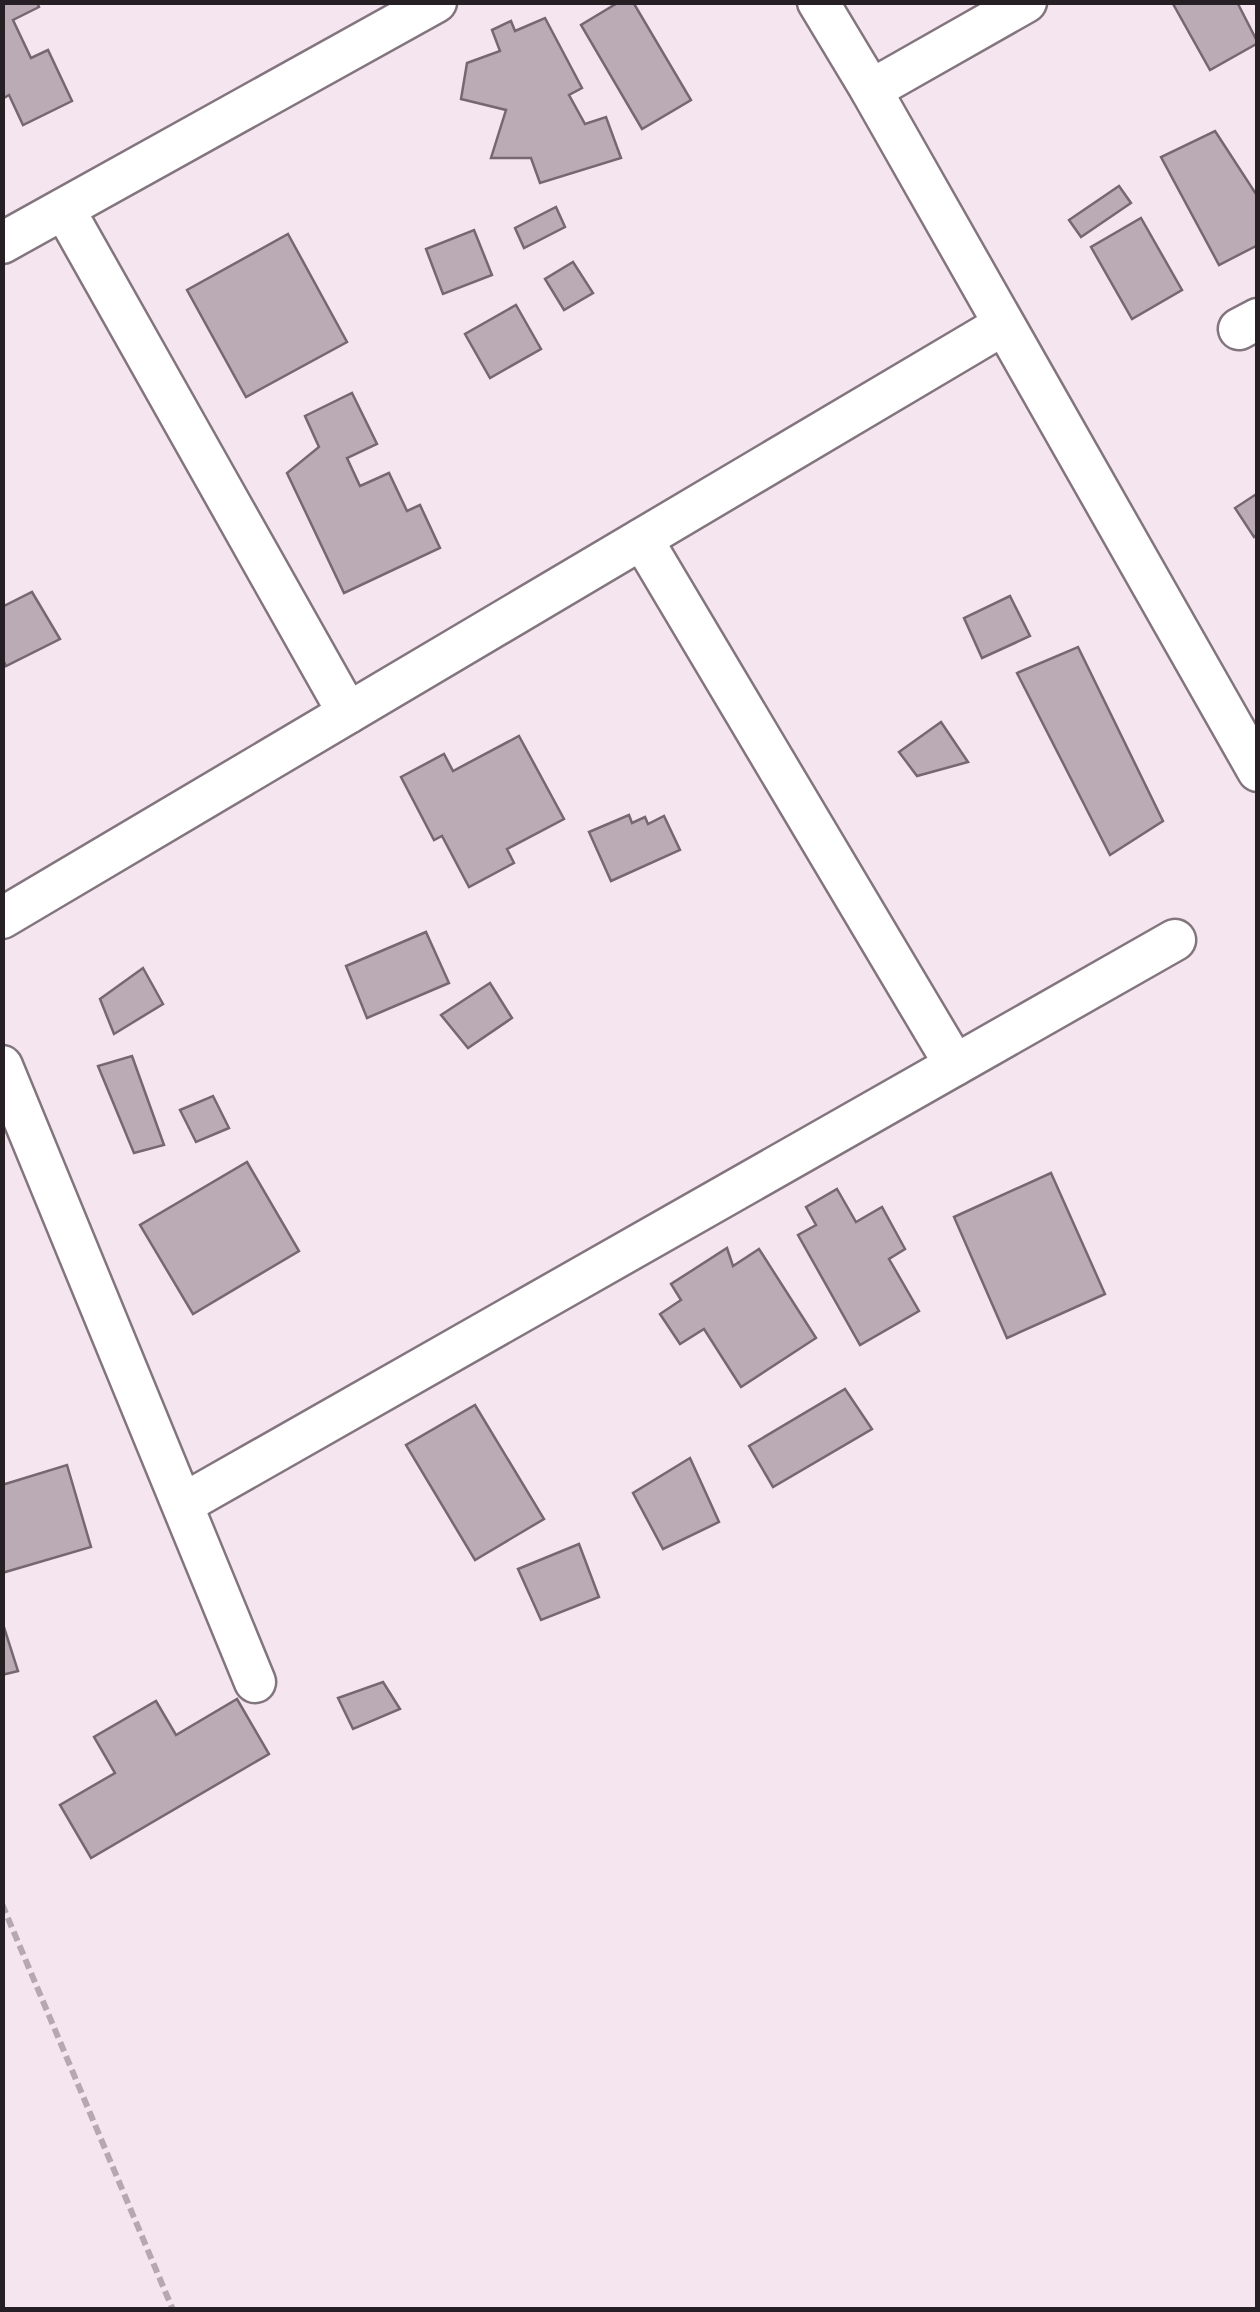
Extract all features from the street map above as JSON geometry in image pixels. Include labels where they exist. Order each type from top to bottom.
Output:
[{"type":"street","points":[[2,243],[436,2]]},
{"type":"street","points":[[818,2],[1257,768]]},
{"type":"street","points":[[871,90],[1026,2]]},
{"type":"street","points":[[64,209],[348,713]]},
{"type":"street","points":[[2,918],[1003,325]]},
{"type":"street","points":[[642,539],[956,1065]]},
{"type":"street","points":[[183,1504],[1175,940]]},
{"type":"street","points":[[2,1066],[254,1682]]},
{"type":"path","points":[[2,1904],[173,2310]]},
{"type":"building","points":[[2,2],[37,2],[39,7],[13,20],[31,58],[48,50],[72,101],[23,125],[9,95],[2,99]]},
{"type":"building","points":[[619,2],[633,2],[691,100],[642,129],[581,25]]},
{"type":"building","points":[[1172,2],[1237,2],[1258,43],[1210,70]]},
{"type":"building","points":[[545,18],[582,88],[569,95],[585,124],[606,117],[621,158],[540,183],[531,158],[491,158],[506,110],[461,99],[467,63],[500,51],[492,30],[511,21],[515,31]]},
{"type":"building","points":[[1215,131],[1258,197],[1258,245],[1219,265],[1161,157]]},
{"type":"building","points":[[1119,186],[1131,203],[1081,237],[1069,220]]},
{"type":"building","points":[[556,207],[565,227],[524,248],[515,228]]},
{"type":"building","points":[[1141,218],[1182,290],[1132,319],[1091,247]]},
{"type":"building","points":[[474,230],[492,275],[443,294],[426,249]]},
{"type":"building","points":[[288,234],[347,342],[246,397],[187,290]]},
{"type":"building","points":[[573,262],[593,293],[564,310],[545,279]]},
{"type":"building","points":[[516,305],[541,349],[490,378],[465,334]]},
{"type":"building","points":[[352,393],[377,444],[347,458],[360,486],[389,473],[407,511],[420,505],[440,548],[344,593],[287,473],[319,447],[305,416]]},
{"type":"building","points":[[1258,493],[1258,534],[1254,537],[1235,508]]},
{"type":"building","points":[[32,592],[60,639],[6,666],[2,658],[2,607]]},
{"type":"building","points":[[1010,596],[1030,636],[982,658],[964,618]]},
{"type":"building","points":[[1078,647],[1163,821],[1110,855],[1017,673]]},
{"type":"building","points":[[941,722],[968,762],[917,776],[899,752]]},
{"type":"building","points":[[519,736],[564,819],[507,849],[514,863],[469,887],[442,836],[434,840],[401,777],[444,754],[453,771]]},
{"type":"building","points":[[629,815],[632,823],[645,817],[648,824],[664,816],[680,850],[611,881],[589,832]]},
{"type":"building","points":[[426,932],[449,983],[367,1018],[346,966]]},
{"type":"building","points":[[143,968],[163,1004],[114,1034],[100,999]]},
{"type":"building","points":[[490,983],[512,1018],[468,1048],[441,1015]]},
{"type":"building","points":[[132,1056],[164,1145],[134,1153],[98,1066]]},
{"type":"building","points":[[213,1096],[229,1128],[196,1142],[180,1110]]},
{"type":"building","points":[[247,1162],[299,1251],[193,1314],[140,1225]]},
{"type":"building","points":[[1051,1173],[1105,1294],[1007,1338],[954,1217]]},
{"type":"building","points":[[837,1189],[856,1222],[882,1207],[905,1249],[889,1259],[919,1311],[860,1345],[798,1235],[816,1225],[806,1207]]},
{"type":"building","points":[[727,1248],[733,1266],[759,1249],[816,1338],[741,1387],[704,1329],[680,1344],[660,1314],[681,1300],[671,1284]]},
{"type":"building","points":[[845,1389],[872,1429],[773,1487],[749,1446]]},
{"type":"building","points":[[475,1405],[544,1519],[475,1560],[406,1445]]},
{"type":"building","points":[[690,1458],[719,1522],[663,1549],[633,1493]]},
{"type":"building","points":[[67,1465],[91,1547],[2,1573],[2,1485]]},
{"type":"building","points":[[579,1544],[599,1597],[541,1620],[518,1569]]},
{"type":"building","points":[[2,1621],[18,1671],[2,1675]]},
{"type":"building","points":[[383,1682],[400,1709],[353,1729],[338,1698]]},
{"type":"building","points":[[237,1699],[269,1754],[91,1858],[60,1805],[115,1773],[94,1737],[156,1701],[176,1735]]}]
